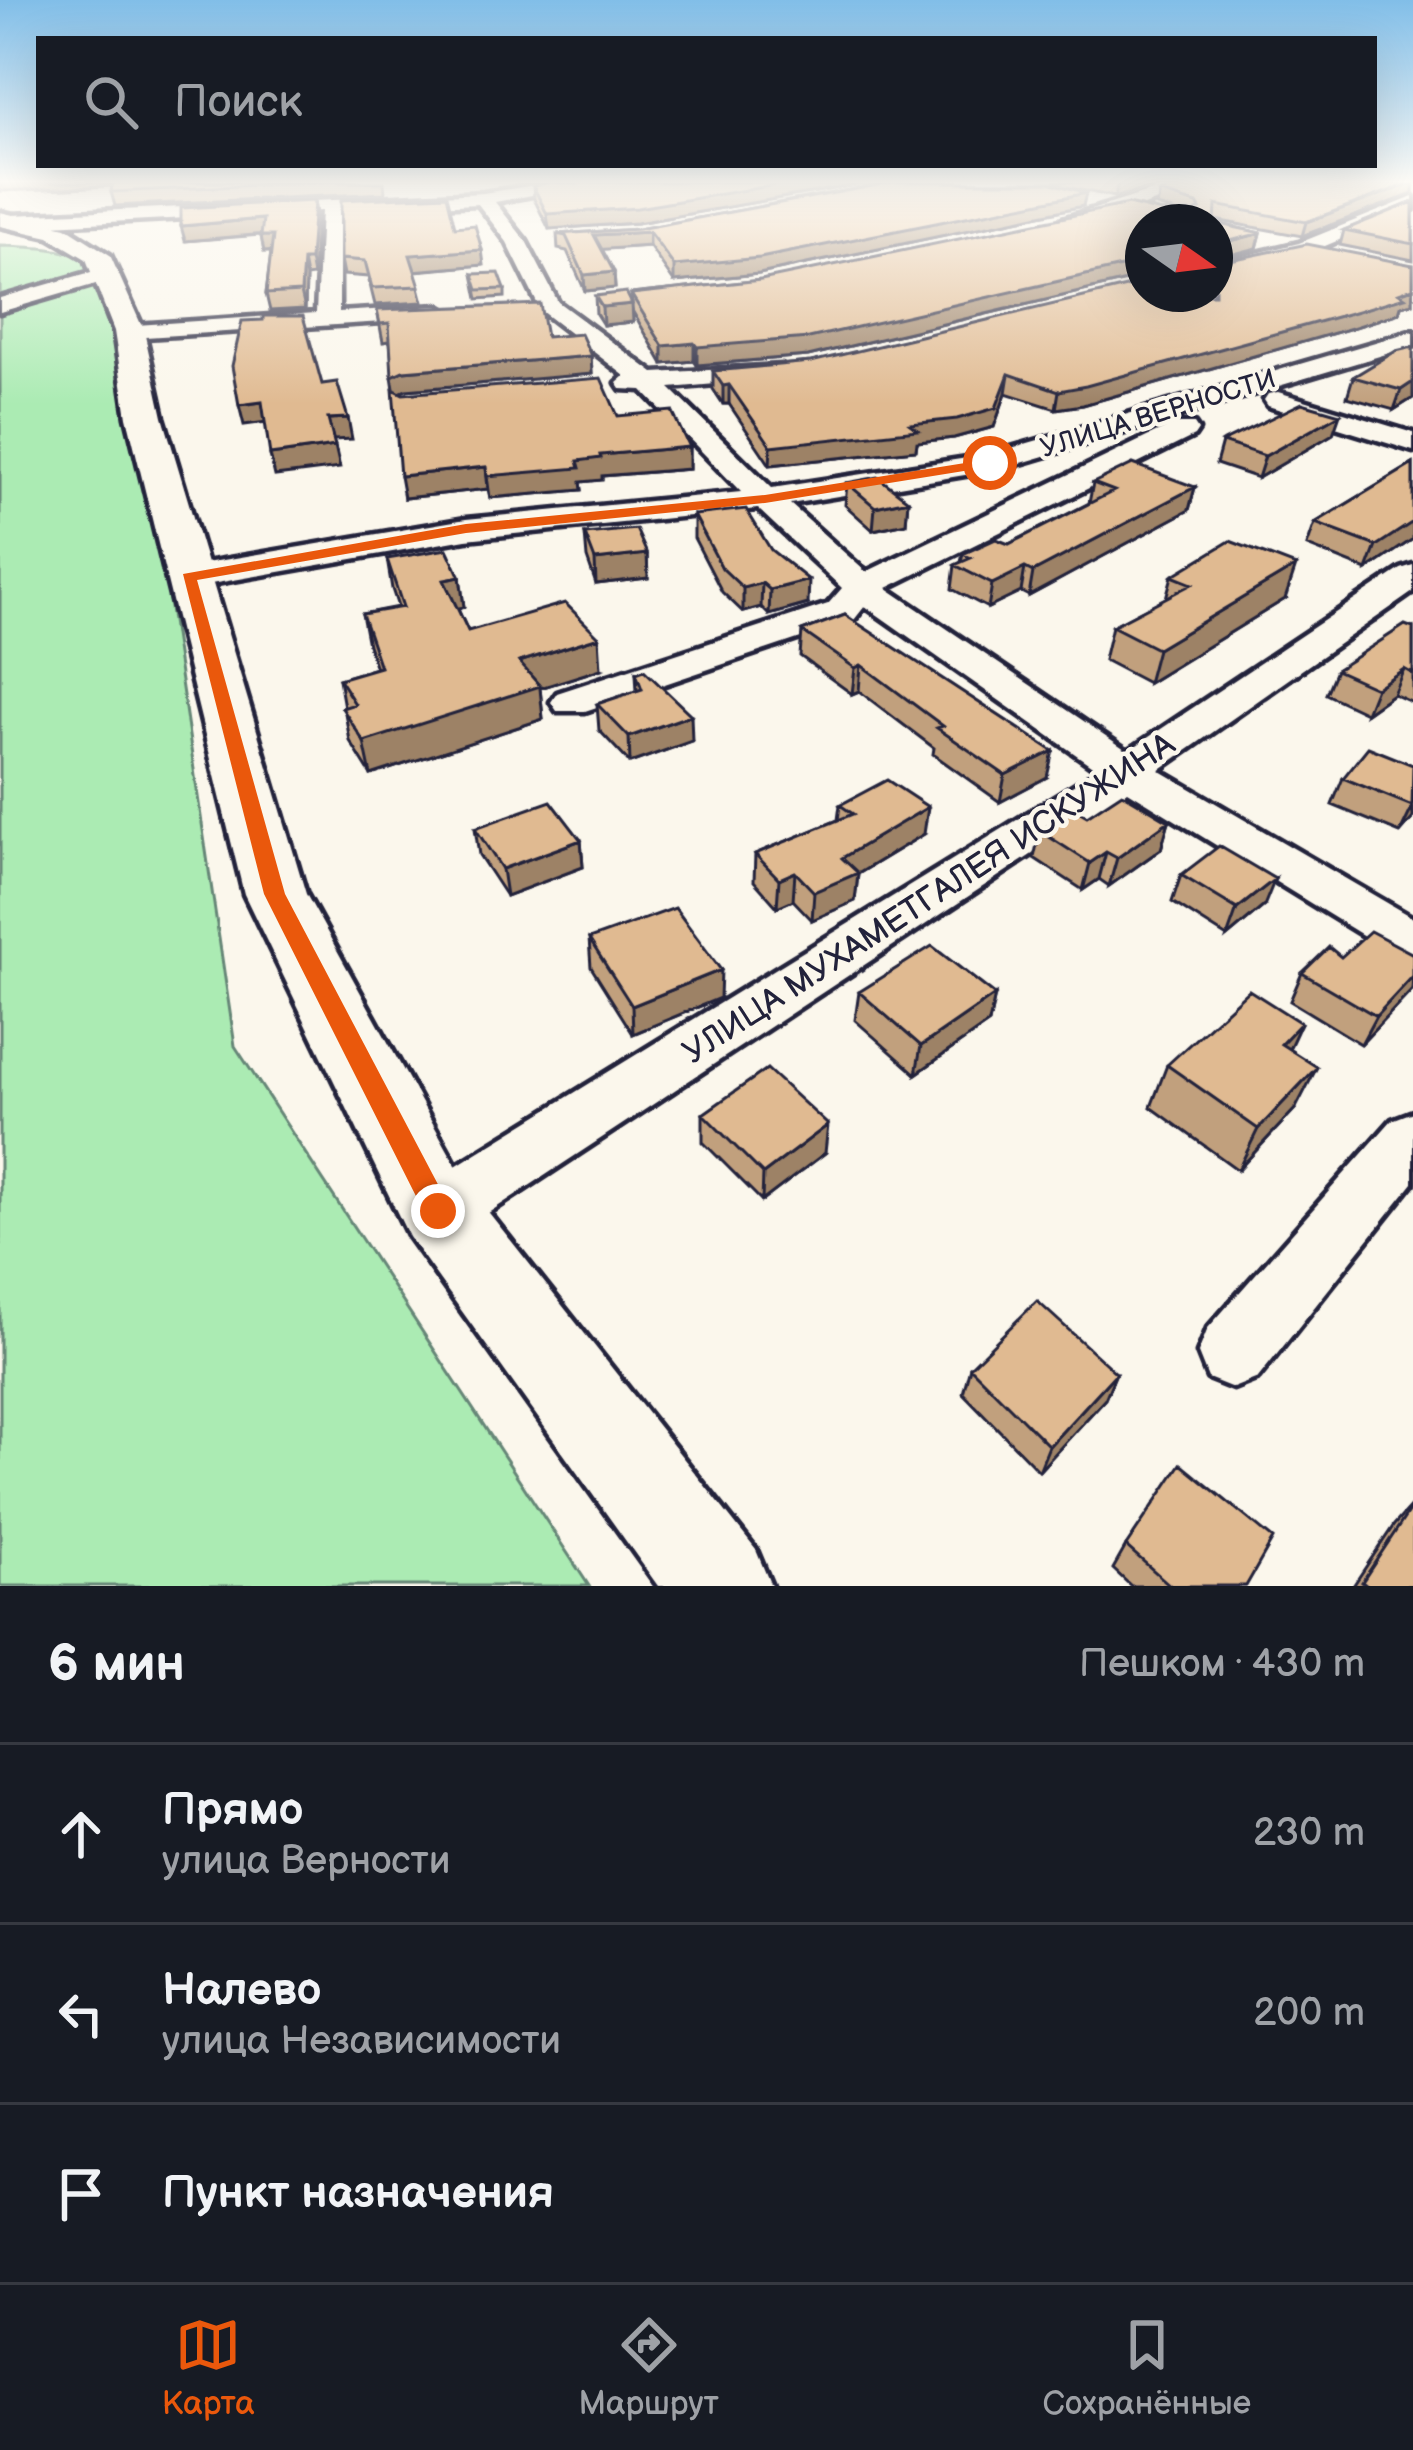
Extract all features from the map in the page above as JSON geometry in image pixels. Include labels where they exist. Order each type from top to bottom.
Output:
[{"type":"main road","points":[[80,256],[110,287],[274,894],[438,1211],[720,1586]]},
{"type":"street","points":[[327,320],[329,256]]},
{"type":"street","points":[[532,256],[549,306],[649,382],[765,499],[862,587],[1128,771],[1413,942]]},
{"type":"street","points":[[1233,265],[1271,256]]},
{"type":"street","points":[[1344,256],[1349,257]]},
{"type":"street","points":[[0,305],[110,287],[327,320],[460,311]]},
{"type":"street","name":"УЛИЦА ВЕРНОСТИ","points":[[188,577],[466,529],[765,499],[990,463],[1413,338]]},
{"type":"street","points":[[605,386],[809,368]]},
{"type":"street","points":[[1241,389],[1413,442]]},
{"type":"street","points":[[571,702],[841,612],[862,587],[1184,430]]},
{"type":"street","name":"УЛИЦА МУХАМЕТГАЛЕЯ ИСКУЖИНА","points":[[438,1211],[1128,771],[1413,576]]},
{"type":"street","points":[[1233,1353],[1413,1138]]},
{"type":"green space","points":[[0,256],[76,256],[93,270],[129,331],[235,1046],[589,1586],[0,1586]]},
{"type":"building","points":[[271,256],[310,256],[303,260],[301,292],[266,294]]},
{"type":"building","points":[[410,256],[420,286],[372,288],[365,261],[341,259]]},
{"type":"building","points":[[575,256],[605,256],[614,272],[584,275]]},
{"type":"building","points":[[667,256],[770,256],[760,258],[674,266]]},
{"type":"building","points":[[877,256],[1125,256],[1125,266],[809,338],[697,347],[694,343],[663,346],[631,294],[761,280]]},
{"type":"building","points":[[1249,256],[1368,256],[1413,265],[1413,288],[1399,293],[1405,297],[1086,386],[1059,391],[1009,374],[996,408],[957,419],[910,424],[918,430],[771,446],[729,385],[723,386],[713,371],[811,362],[1125,287],[1125,312],[1233,312],[1233,259]]},
{"type":"building","points":[[499,273],[505,289],[478,290],[473,274]]},
{"type":"building","points":[[626,292],[632,304],[602,307],[595,296]]},
{"type":"building","points":[[540,304],[546,337],[581,334],[591,356],[403,371],[392,376],[389,323],[380,324],[377,310]]},
{"type":"building","points":[[263,316],[303,316],[322,384],[337,382],[348,418],[328,419],[335,446],[270,455],[262,402],[239,405],[232,366],[242,321],[263,320]]},
{"type":"building","points":[[1413,347],[1413,382],[1401,390],[1353,377],[1396,351]]},
{"type":"building","points":[[601,378],[618,416],[672,411],[689,447],[600,455],[578,461],[580,468],[487,476],[486,467],[400,476],[393,389],[403,394]]},
{"type":"building","points":[[1302,403],[1340,414],[1265,456],[1222,442]]},
{"type":"building","points":[[1133,464],[1195,487],[1033,572],[1025,568],[992,584],[955,565],[971,558],[963,554],[996,539],[1009,544],[1114,491],[1093,483]]},
{"type":"building","points":[[1413,464],[1413,522],[1376,546],[1315,523]]},
{"type":"building","points":[[878,477],[908,500],[875,507],[847,483]]},
{"type":"building","points":[[746,509],[771,550],[809,580],[770,590],[762,583],[743,588],[722,568],[694,515]]},
{"type":"building","points":[[636,529],[647,554],[595,560],[585,534]]},
{"type":"building","points":[[1230,541],[1296,566],[1157,649],[1112,626],[1192,584],[1172,576]]},
{"type":"building","points":[[447,549],[460,577],[444,580],[468,631],[565,603],[599,637],[519,662],[540,686],[364,742],[342,708],[355,704],[339,679],[380,667],[362,614],[403,607],[387,559]]},
{"type":"building","points":[[845,615],[1053,751],[1005,775],[937,728],[943,726],[861,665],[855,668],[802,631]]},
{"type":"building","points":[[1405,625],[1413,628],[1413,674],[1404,669],[1376,688],[1336,670]]},
{"type":"building","points":[[644,670],[691,715],[629,737],[597,704],[642,689],[636,673]]},
{"type":"building","points":[[1368,747],[1413,765],[1412,806],[1343,778]]},
{"type":"building","points":[[887,780],[928,807],[842,858],[858,873],[814,892],[795,872],[779,879],[755,854],[853,814],[840,805]]},
{"type":"building","points":[[1122,793],[1169,821],[1117,858],[1106,852],[1090,863],[1040,831],[1075,809],[1087,816]]},
{"type":"building","points":[[551,801],[581,840],[502,869],[475,828]]},
{"type":"building","points":[[1219,846],[1275,879],[1237,909],[1181,875]]},
{"type":"building","points":[[675,908],[721,970],[632,1006],[589,939]]},
{"type":"building","points":[[1370,931],[1413,954],[1413,976],[1376,1016],[1302,973],[1329,947],[1341,957]]},
{"type":"building","points":[[932,946],[995,995],[921,1046],[859,992]]},
{"type":"building","points":[[1249,990],[1301,1023],[1281,1044],[1317,1067],[1258,1129],[1167,1065]]},
{"type":"building","points":[[767,1069],[828,1125],[763,1174],[703,1114]]},
{"type":"building","points":[[1037,1301],[1116,1373],[1049,1446],[970,1367]]},
{"type":"building","points":[[1181,1464],[1273,1539],[1246,1586],[1171,1586],[1126,1546]]},
{"type":"building","points":[[1413,1505],[1413,1586],[1367,1586],[1362,1582]]},
{"type":"route","points":[[438,1211],[274,894],[188,577],[466,529],[765,499],[990,463]]}]
